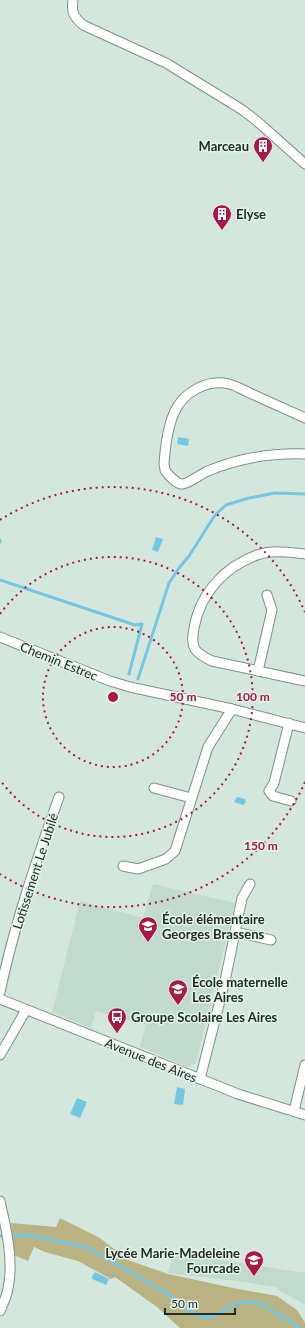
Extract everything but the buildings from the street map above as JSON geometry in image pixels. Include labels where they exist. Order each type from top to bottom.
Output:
[{"type":"street","points":[[73,0],[72,11],[75,18],[83,25],[166,63],[246,113],[305,164]]},
{"type":"street","points":[[305,418],[230,384],[212,384],[201,386],[189,393],[181,401],[174,413],[164,464],[165,470],[181,484],[186,483],[207,471],[236,461],[281,454],[305,454]]},
{"type":"street","points":[[305,554],[286,552],[258,554],[235,565],[209,590],[201,603],[196,618],[192,641],[195,649],[202,656],[212,661],[305,681]]},
{"type":"street","points":[[258,671],[272,610],[267,594]]},
{"type":"street","name":"Chemin Estrec","points":[[0,637],[110,681],[130,687],[232,709],[305,728]]},
{"type":"street","points":[[123,866],[138,869],[166,859],[175,851],[208,747],[232,709]]},
{"type":"street","points":[[289,723],[274,783],[269,791],[273,796],[291,801]]},
{"type":"street","points":[[154,788],[191,798]]},
{"type":"street","name":"Lotissement Le Jubilé","points":[[0,992],[12,941],[44,837],[59,797]]},
{"type":"street","points":[[200,1079],[225,981],[242,898],[250,884]]},
{"type":"street","points":[[235,932],[271,940]]},
{"type":"street","name":"Avenue des Aires","points":[[0,999],[238,1094],[305,1114]]},
{"type":"street","points":[[0,1055],[26,1010]]},
{"type":"street","points":[[294,1111],[305,1065]]},
{"type":"street","points":[[0,1201],[5,1221],[9,1255],[8,1288],[0,1311]]},
{"type":"shaded area","name":"École élémentaire Georges Brassens","points":[[153,884],[235,903],[196,1063],[188,1067],[140,1047],[146,1025],[96,1011],[91,1028],[52,1012],[80,901],[143,918]]},
{"type":"shaded area","points":[[60,1218],[100,1238],[128,1260],[168,1274],[277,1296],[297,1310],[305,1323],[305,1328],[180,1328],[157,1307],[115,1277],[111,1279],[78,1261],[45,1252],[34,1247],[28,1261],[14,1255],[11,1223],[56,1227]]},
{"type":"shaded area","name":"Lycée Marie-Madeleine Fourcade","points":[[173,1252],[305,1273],[305,1305],[274,1287],[168,1273]]},
{"type":"water","points":[[178,437],[189,439],[188,446],[177,444]]},
{"type":"water","points":[[156,537],[163,539],[158,552],[152,550]]},
{"type":"water","points":[[237,797],[245,799],[246,802],[243,805],[234,802]]},
{"type":"water","points":[[177,1087],[185,1089],[183,1105],[174,1104]]},
{"type":"water","points":[[77,1098],[87,1102],[80,1118],[70,1114]]},
{"type":"water","points":[[95,1272],[109,1279],[106,1285],[92,1279]]},
{"type":"waterway","points":[[138,679],[169,583],[189,556],[215,515],[226,505],[249,498],[275,493],[305,494]]},
{"type":"waterway","points":[[0,580],[135,625],[142,624],[129,674]]},
{"type":"waterway","points":[[0,1236],[30,1235],[89,1248],[163,1291],[193,1313],[203,1317],[215,1316],[235,1304],[257,1302],[295,1324],[299,1328]]},
{"type":"place","name":"Marceau","points":[[263,163]]},
{"type":"place","name":"Elyse","points":[[222,231]]},
{"type":"place","name":"École élémentaire Georges Brassens","points":[[148,943]]},
{"type":"place","name":"École maternelle Les Aires","points":[[178,1006]]},
{"type":"place","name":"Groupe Scolaire Les Aires","points":[[117,1034]]},
{"type":"place","name":"Lycée Marie-Madeleine Fourcade","points":[[254,1277]]}]
